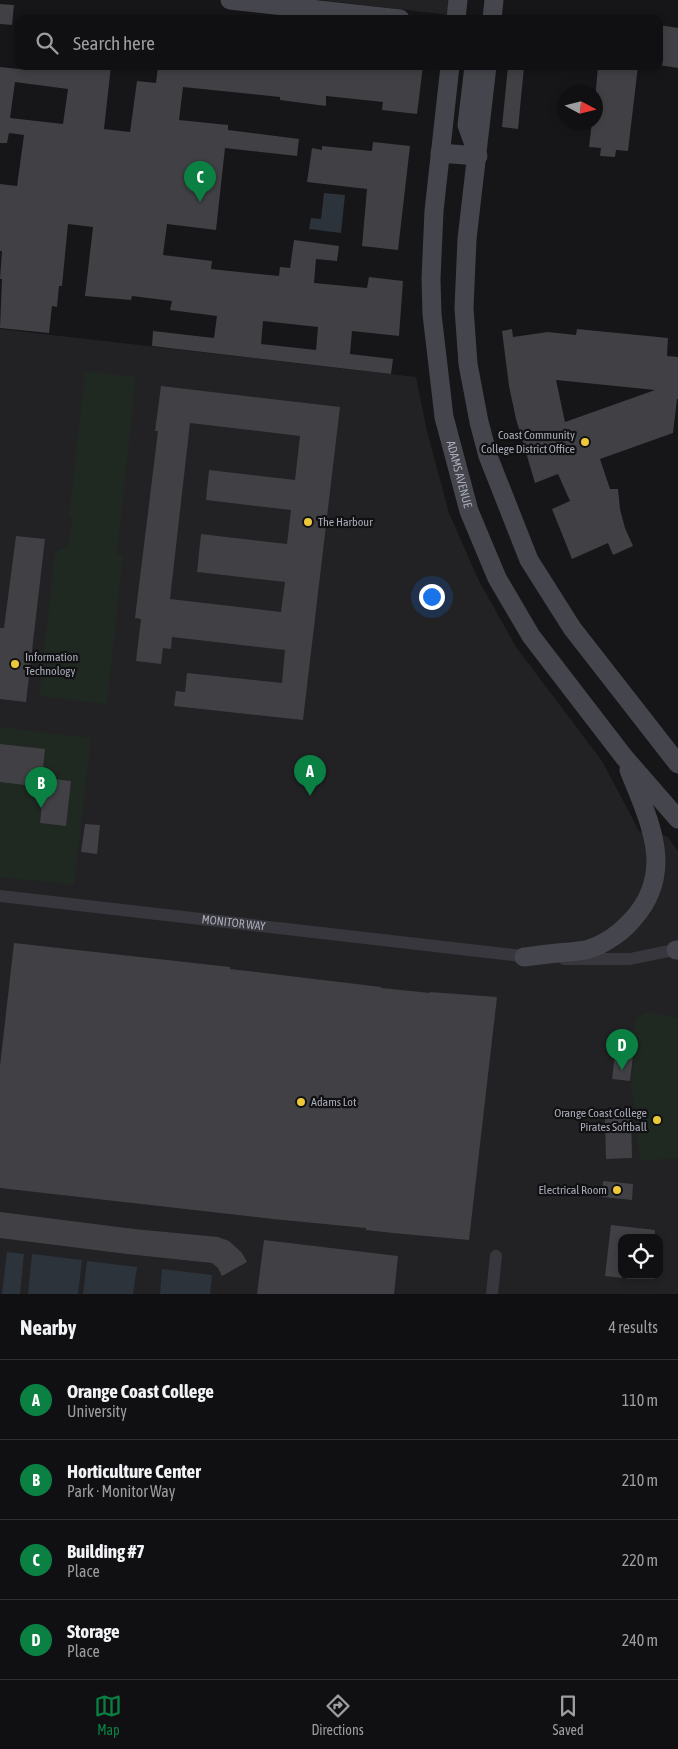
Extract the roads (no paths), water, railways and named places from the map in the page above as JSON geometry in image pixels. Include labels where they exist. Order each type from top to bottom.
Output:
[{"type":"main road","points":[[230,0],[364,15]]},
{"type":"main road","points":[[456,15],[458,0]]},
{"type":"main road","points":[[492,15],[494,0]]},
{"type":"main road","name":"ADAMS AVENUE","points":[[450,70],[434,211],[430,279],[432,314],[444,417],[470,511],[497,578],[531,636],[624,757],[678,819]]},
{"type":"main road","points":[[474,70],[467,124],[478,156]]},
{"type":"main road","points":[[487,70],[467,238],[464,308],[468,364],[479,422],[488,456],[529,560],[572,628],[678,764]]},
{"type":"main road","points":[[440,152],[478,156]]},
{"type":"main road","points":[[439,369],[468,364]]},
{"type":"main road","points":[[524,957],[588,950],[625,928],[642,910],[656,872],[657,856],[652,826],[624,757]]},
{"type":"street","name":"MONITOR WAY","points":[[0,896],[524,957],[578,960],[630,959],[677,950]]},
{"type":"street","points":[[492,1294],[496,1256]]},
{"type":"place","name":"Building #7","points":[[200,202]]},
{"type":"place","name":"Coast Community College District Office","points":[[585,442]]},
{"type":"place","name":"The Harbour","points":[[308,522]]},
{"type":"place","name":"Information Technology","points":[[15,664]]},
{"type":"place","name":"Orange Coast College","points":[[310,796]]},
{"type":"place","name":"Horticulture Center","points":[[41,808]]},
{"type":"place","name":"Storage","points":[[622,1070]]},
{"type":"place","name":"Adams Lot","points":[[301,1102]]},
{"type":"place","name":"Orange Coast College Pirates Softball","points":[[657,1120]]},
{"type":"place","name":"Electrical Room","points":[[617,1190]]}]
